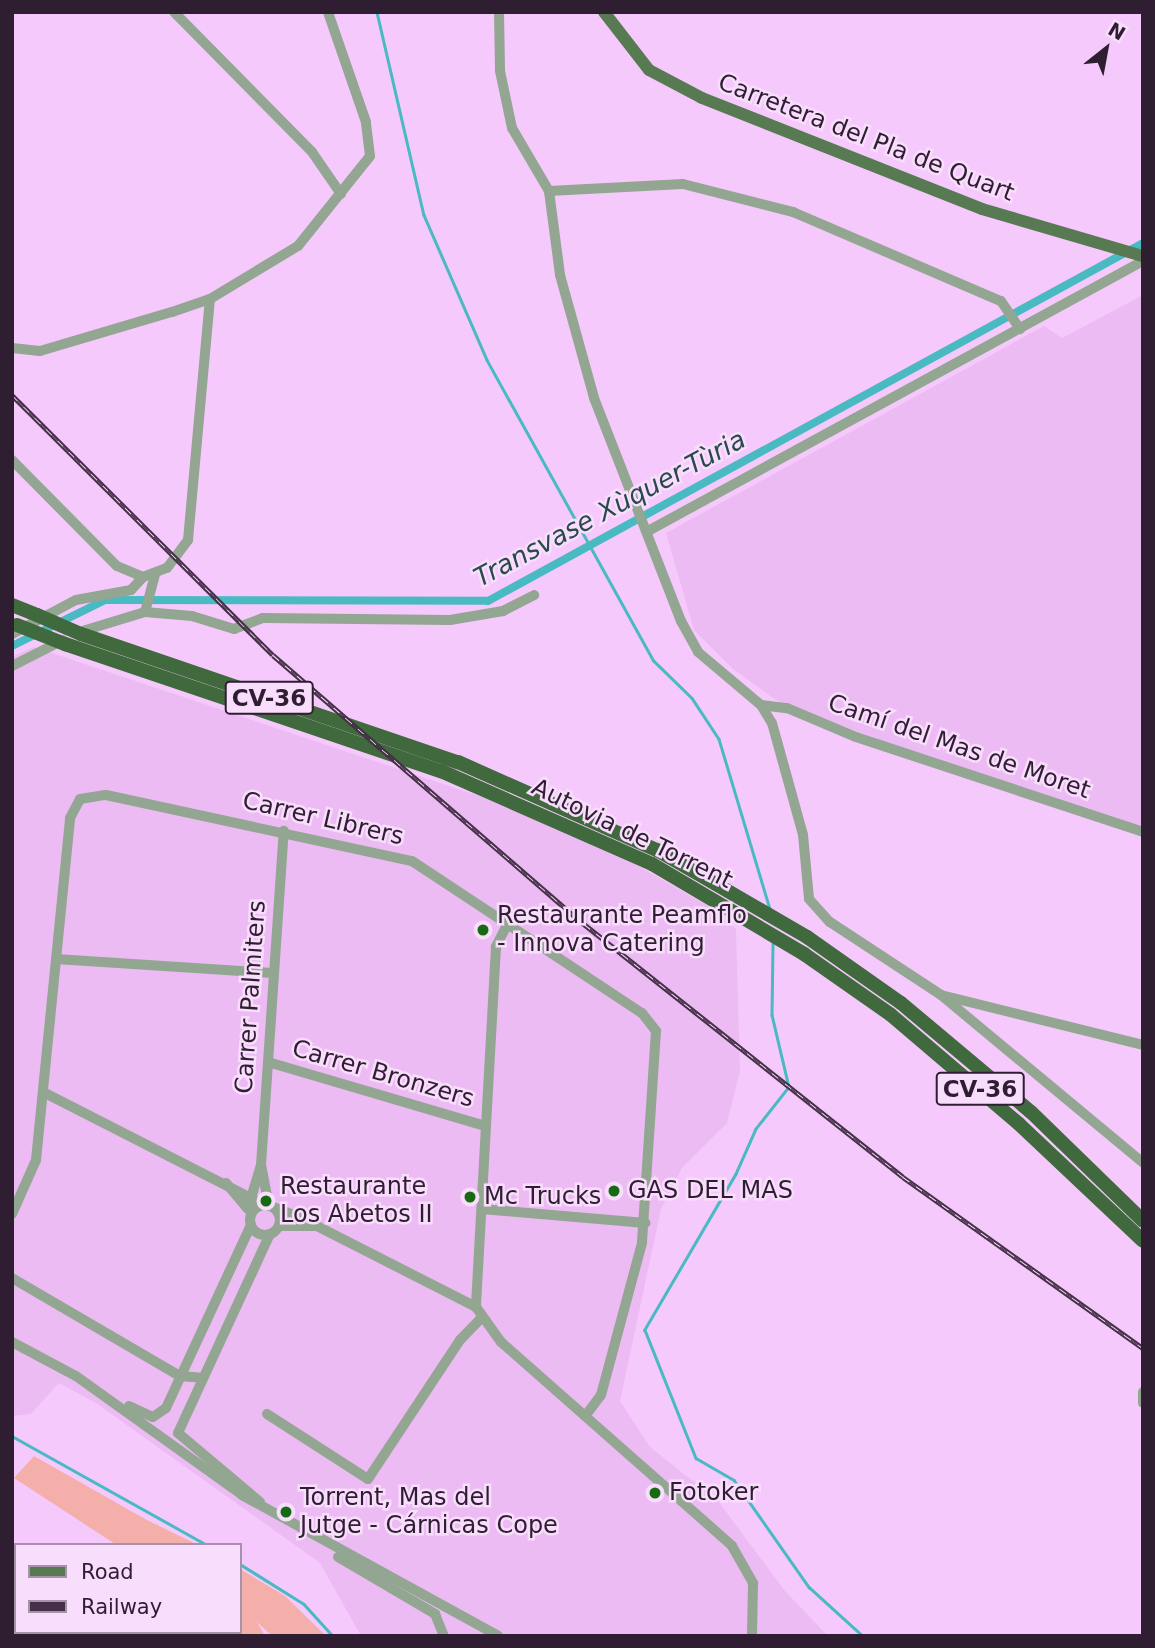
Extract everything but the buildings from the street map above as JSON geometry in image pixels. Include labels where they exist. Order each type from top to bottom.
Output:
[{"type":"highway","name":"Autovia de Torrent","points":[[12,605],[81,634],[514,784],[733,892],[807,937],[966,1055],[1143,1221]]},
{"type":"highway","name":"Autovia de Torrent","points":[[14,627],[441,771],[604,840],[731,908],[804,954],[891,1016],[1019,1124],[1143,1241]]},
{"type":"highway","points":[[966,1055],[1035,1108],[1143,1211]]},
{"type":"highway","points":[[1019,1124],[1143,1251]]},
{"type":"main road","name":"Carretera del Pla de Quart","points":[[604,12],[628,51],[672,84],[933,191],[1142,257]]},
{"type":"street","points":[[174,12],[312,152],[341,194]]},
{"type":"street","points":[[12,348],[40,351],[210,299],[299,246],[370,156],[371,141],[328,12]]},
{"type":"street","points":[[499,12],[500,71],[512,128],[549,191],[560,275],[590,386],[698,652],[761,705],[793,789],[808,899],[830,922],[941,995],[1143,1163]]},
{"type":"street","points":[[549,191],[682,184],[816,220],[1006,307],[1020,329]]},
{"type":"street","points":[[647,527],[1020,329],[1142,257]]},
{"type":"street","points":[[12,460],[117,566],[143,577],[155,575],[188,540],[210,299]]},
{"type":"street","points":[[145,612],[154,589],[155,575]]},
{"type":"street","points":[[14,627],[76,600],[131,590],[143,577]]},
{"type":"street","points":[[12,666],[92,624],[145,612],[192,616],[234,629],[263,618],[450,620],[503,611],[534,595]]},
{"type":"street","name":"Camí del Mas de Moret","points":[[761,705],[787,708],[856,737],[1143,832]]},
{"type":"street","name":"Carrer Librers","points":[[56,959],[70,818],[80,799],[106,794],[412,861],[642,1013],[656,1031],[645,1223],[601,1395],[585,1416]]},
{"type":"street","name":"Carrer Palmiters","points":[[279,1226],[269,1206],[261,1165],[284,831]]},
{"type":"street","points":[[508,923],[496,947],[476,1307],[481,1318],[585,1416],[732,1546],[753,1583],[752,1636]]},
{"type":"street","points":[[12,1214],[36,1160],[56,959],[273,973]]},
{"type":"street","points":[[941,995],[1143,1045]]},
{"type":"street","name":"Carrer Bronzers","points":[[268,1062],[486,1126]]},
{"type":"street","points":[[43,1092],[223,1181],[236,1184],[269,1206],[317,1226],[476,1307]]},
{"type":"street","name":"Carrer Palmiters","points":[[96,1390],[153,1417],[166,1408],[250,1216],[250,1191],[261,1165]]},
{"type":"street","points":[[236,1184],[254,1177]]},
{"type":"street","points":[[223,1181],[250,1216],[270,1234]]},
{"type":"street","points":[[250,1216],[269,1206]]},
{"type":"street","points":[[482,1209],[645,1223]]},
{"type":"street","points":[[264,1508],[180,1438],[201,1378],[270,1234],[279,1226],[317,1226]]},
{"type":"street","points":[[12,1278],[180,1376],[201,1378]]},
{"type":"street","points":[[267,1414],[368,1479],[460,1340],[481,1318]]},
{"type":"street","points":[[12,1339],[96,1390],[264,1508],[459,1619],[498,1636]]},
{"type":"street","points":[[1143,1392],[1143,1403]]},
{"type":"street","points":[[311,1534],[435,1614],[444,1636]]},
{"type":"street","points":[[459,1619],[482,1636]]},
{"type":"shaded area","points":[[1143,295],[1143,827],[947,765],[779,702],[734,670],[694,630],[666,533],[1044,326],[1062,338]]},
{"type":"shaded area","points":[[34,647],[494,801],[640,867],[710,907],[736,929],[740,1071],[727,1123],[682,1168],[661,1209],[620,1401],[650,1447],[718,1501],[785,1591],[828,1636],[361,1636],[320,1563],[96,1403],[59,1383],[31,1414],[12,1416],[12,657]]},
{"type":"shaded area","points":[[34,1456],[145,1519],[194,1543],[113,1543],[14,1478]]},
{"type":"shaded area","points":[[242,1570],[285,1596],[326,1636],[272,1636],[257,1622],[265,1636],[210,1634],[242,1634]]},
{"type":"waterway","points":[[377,12],[424,215],[487,360],[654,661],[692,698],[719,739],[770,909]]},
{"type":"waterway","name":"Transvase Xùquer-Tùria","points":[[12,646],[105,600],[488,601],[1143,243]]},
{"type":"waterway","points":[[773,944],[772,1015],[789,1087],[756,1129],[736,1174],[645,1330],[696,1458],[734,1480],[809,1587],[863,1636]]},
{"type":"waterway","points":[[12,1436],[203,1543]]},
{"type":"waterway","points":[[242,1565],[304,1604],[333,1636]]},
{"type":"railway","points":[[12,395],[273,655],[584,924],[903,1177],[1143,1348]]},
{"type":"place","name":"Restaurante Peamflo - Innova Catering","points":[[483,930]]},
{"type":"place","name":"GAS DEL MAS","points":[[614,1191]]},
{"type":"place","name":"Mc Trucks","points":[[470,1197]]},
{"type":"place","name":"Restaurante Los Abetos II","points":[[266,1201]]},
{"type":"place","name":"Fotoker","points":[[655,1493]]},
{"type":"place","name":"Torrent, Mas del Jutge - Cárnicas Cope","points":[[286,1512]]}]
